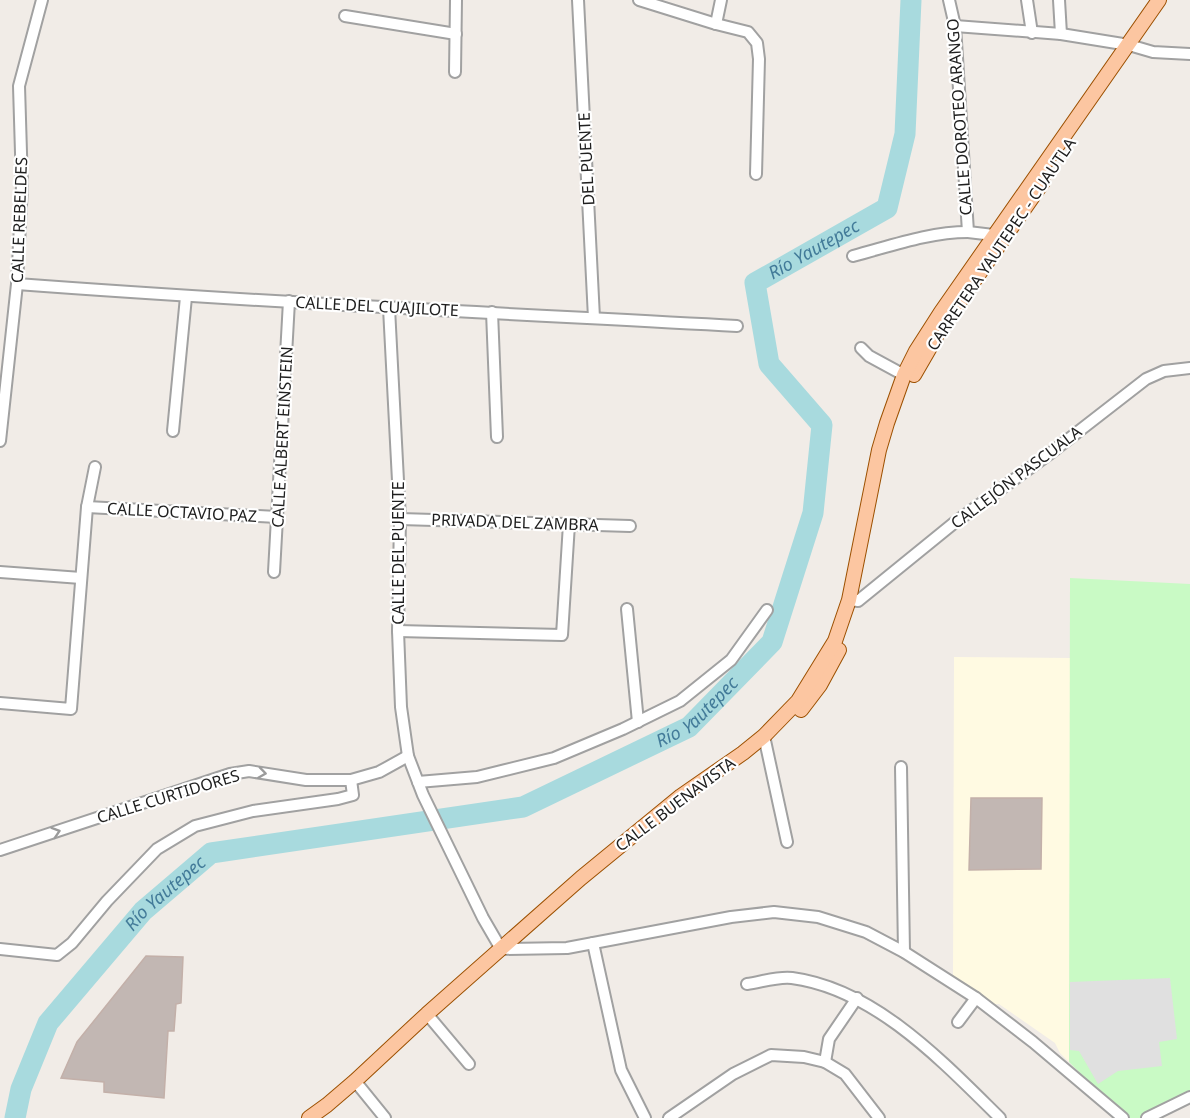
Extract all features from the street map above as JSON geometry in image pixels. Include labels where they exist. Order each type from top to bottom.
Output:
[{"type":"main road","name":"CARRETERA YAUTEPEC - CUAUTLA","points":[[1132,47],[1159,0]]},
{"type":"main road","name":"CARRETERA YAUTEPEC - CUAUTLA","points":[[890,424],[904,375],[1087,109],[1168,0]]},
{"type":"main road","name":"CARRETERA YAUTEPEC - CUAUTLA","points":[[800,704],[835,641],[854,600],[879,450],[912,380],[921,353]]},
{"type":"main road","name":"CALLE BUENAVISTA","points":[[309,1118],[355,1081],[549,905],[585,883],[765,740],[800,704]]},
{"type":"street","name":"CALLE REBELDES","points":[[0,441],[17,284],[22,186],[19,86],[42,0]]},
{"type":"street","points":[[455,72],[456,0]]},
{"type":"street","name":"DEL PUENTE","points":[[578,0],[594,318]]},
{"type":"street","points":[[639,0],[748,32],[757,43],[759,59],[756,174]]},
{"type":"street","points":[[716,24],[721,0]]},
{"type":"street","name":"CALLE DOROTEO ARANGO","points":[[949,0],[955,26],[968,232],[1001,235]]},
{"type":"street","points":[[1027,0],[1032,33]]},
{"type":"street","points":[[1059,0],[1062,34]]},
{"type":"street","points":[[345,16],[456,34]]},
{"type":"street","points":[[955,26],[1062,34],[1152,52],[1190,54]]},
{"type":"street","points":[[853,256],[926,236],[947,232],[968,232]]},
{"type":"street","name":"CALLE DEL CUAJILOTE","points":[[17,284],[186,297],[737,326]]},
{"type":"street","points":[[173,431],[186,297]]},
{"type":"street","name":"CALLE ALBERT EINSTEIN","points":[[274,572],[289,301]]},
{"type":"street","name":"CALLE DEL PUENTE","points":[[389,308],[400,519],[398,631],[401,707],[408,756],[423,795],[483,918],[501,949]]},
{"type":"street","points":[[492,312],[497,437]]},
{"type":"street","points":[[0,340],[12,342]]},
{"type":"street","points":[[861,348],[869,356],[904,375]]},
{"type":"street","name":"CALLEJÓN PASCUALA","points":[[854,600],[1146,379],[1164,371],[1190,368]]},
{"type":"street","points":[[0,703],[71,709],[87,507],[94,467]]},
{"type":"street","name":"CALLE OCTAVIO PAZ","points":[[87,507],[277,517]]},
{"type":"street","name":"PRIVADA DEL ZAMBRA","points":[[400,519],[630,525]]},
{"type":"street","points":[[398,631],[562,635],[569,524]]},
{"type":"street","points":[[0,572],[81,578]]},
{"type":"street","points":[[627,609],[638,722]]},
{"type":"street","points":[[418,782],[477,777],[554,758],[638,722],[680,701],[731,660],[767,610]]},
{"type":"street","points":[[765,740],[787,842]]},
{"type":"street","name":"CALLE CURTIDORES","points":[[0,850],[230,774],[249,771],[306,780],[351,780],[379,772],[408,756]]},
{"type":"street","points":[[900,767],[904,952]]},
{"type":"street","points":[[0,949],[57,955],[72,943],[107,901],[157,849],[195,826],[253,811],[353,795],[351,780]]},
{"type":"street","points":[[501,949],[567,948],[774,912],[818,917],[866,932],[904,952],[976,998],[1033,1042],[1123,1118]]},
{"type":"street","points":[[593,943],[621,1070],[645,1118]]},
{"type":"street","points":[[747,984],[790,977],[821,984],[857,998],[939,1058],[1000,1118]]},
{"type":"street","points":[[825,1062],[829,1039],[857,998]]},
{"type":"street","points":[[958,1022],[976,998]]},
{"type":"street","points":[[427,1014],[469,1064]]},
{"type":"street","points":[[669,1118],[733,1074],[771,1055],[804,1057],[825,1062],[845,1074],[879,1118]]},
{"type":"street","points":[[355,1081],[385,1118]]},
{"type":"street","points":[[1147,1118],[1190,1097]]},
{"type":"shaded area","points":[[954,657],[1071,658],[1069,1062],[1060,1053],[1055,1043],[999,1004],[988,1005],[953,981]]},
{"type":"shaded area","points":[[1170,978],[1177,1039],[1159,1042],[1162,1066],[1118,1071],[1098,1084],[1079,1051],[1070,1050],[1070,982]]},
{"type":"green space","points":[[1070,578],[1190,584],[1190,1097],[1147,1118],[1125,1118],[1069,1062]]},
{"type":"building","points":[[971,798],[1042,798],[1041,869],[969,870]]},
{"type":"building","points":[[146,956],[183,957],[181,1003],[176,1004],[174,1031],[168,1031],[164,1098],[104,1092],[104,1082],[61,1078],[77,1042]]},
{"type":"waterway","name":"Río Yautepec","points":[[15,1118],[21,1089],[48,1023],[143,911],[211,853],[523,807],[689,727],[772,642],[813,513],[822,425],[769,364],[755,283],[887,208],[905,134],[911,0]]}]
